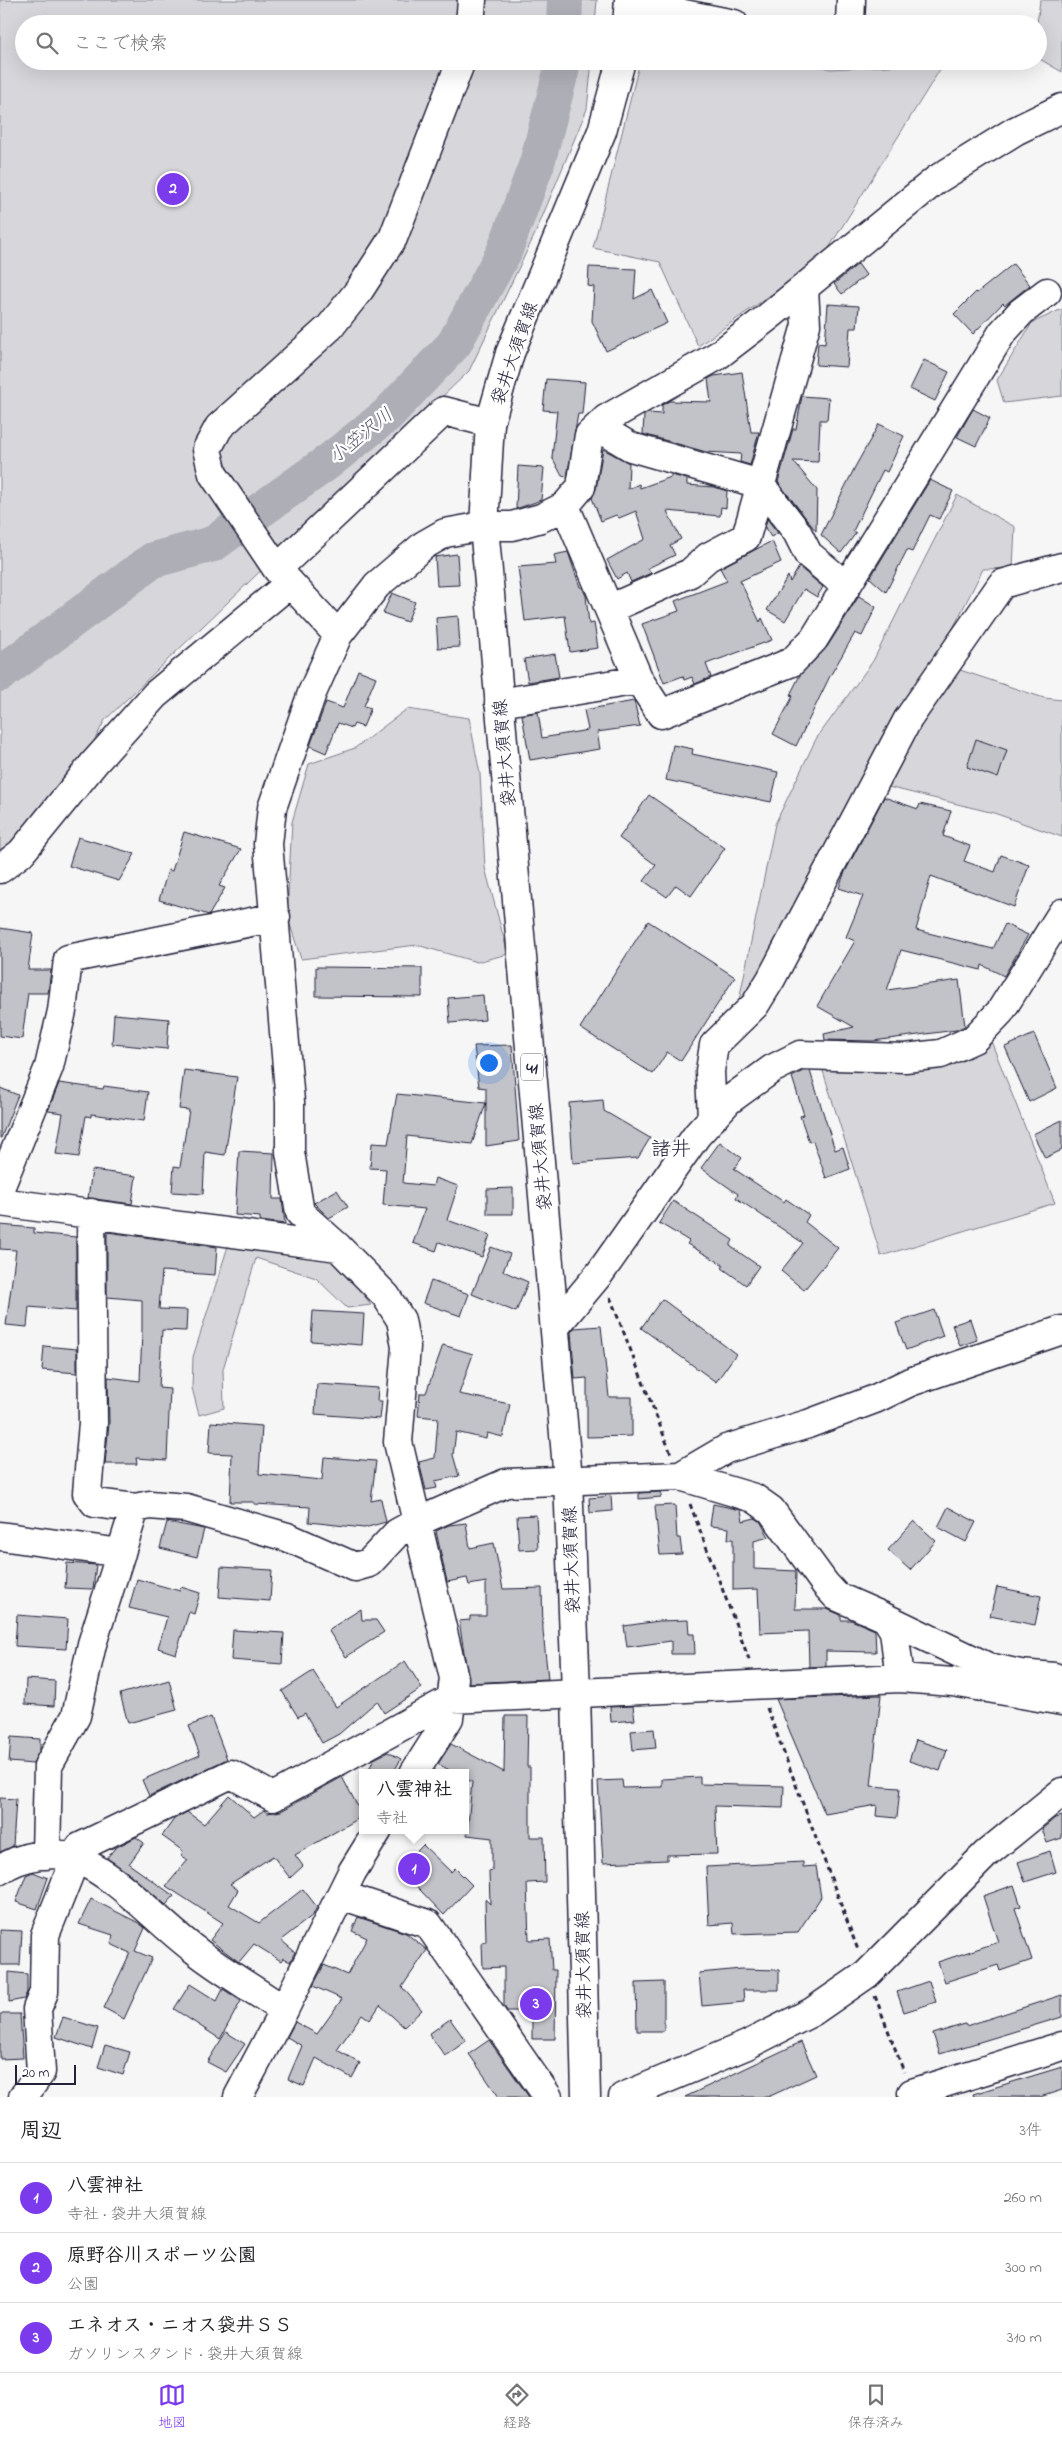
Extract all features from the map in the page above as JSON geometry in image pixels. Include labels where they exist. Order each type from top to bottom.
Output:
[{"type":"street","points":[[471,15],[472,0]]},
{"type":"street","points":[[850,15],[851,0]]},
{"type":"street","points":[[628,9],[670,15]]},
{"type":"street","points":[[338,635],[284,576],[224,493],[212,474],[207,449],[219,427],[330,327],[360,289],[393,238],[458,70]]},
{"type":"street","name":"袋井大須賀線","points":[[586,2097],[576,1692],[568,1479],[484,526],[490,423],[510,353],[602,131],[619,70]]},
{"type":"street","points":[[417,1769],[449,1718],[454,1678],[398,1442],[406,1347],[401,1320],[386,1296],[338,1246],[300,1213],[290,1152],[290,1102],[276,917],[268,844],[272,808],[312,693],[338,635],[377,585],[424,544],[445,533],[484,526],[512,526],[541,518],[565,506],[582,486],[589,434],[606,419],[717,356],[936,180],[1015,131],[1062,108]]},
{"type":"street","points":[[609,609],[690,574],[708,557],[746,537],[806,325],[804,288]]},
{"type":"street","points":[[565,506],[639,680],[661,714],[792,662],[814,639],[1002,333],[1021,312],[1047,292]]},
{"type":"street","points":[[0,869],[21,853],[95,762],[155,695],[284,576],[444,411],[490,423]]},
{"type":"street","points":[[598,427],[631,447],[760,484],[797,532],[808,554],[846,586]]},
{"type":"street","points":[[712,1119],[710,1071],[714,1045],[755,1005],[771,979],[908,718],[1002,584],[1062,567]]},
{"type":"street","points":[[499,703],[639,680]]},
{"type":"street","points":[[555,1327],[600,1273],[697,1135],[728,1101],[772,1068],[800,1055],[905,1058],[941,1054],[974,1039],[1000,1012],[1062,913]]},
{"type":"street","points":[[0,1188],[49,1067],[62,1011],[68,960],[276,917]]},
{"type":"street","points":[[0,1202],[338,1246]]},
{"type":"street","points":[[91,1213],[93,1423],[87,1493],[95,1503],[136,1508],[150,1505],[186,1508],[287,1537],[355,1566],[369,1563],[398,1533],[417,1522],[506,1483],[568,1479],[680,1476],[754,1498],[771,1510],[825,1584],[836,1596],[988,1667],[1020,1674],[1058,1689]]},
{"type":"street","points":[[680,1476],[726,1449],[808,1424],[875,1399],[910,1382],[1062,1330]]},
{"type":"street","points":[[46,1855],[48,1766],[76,1716],[92,1644],[136,1508]]},
{"type":"street","points":[[0,1536],[121,1553]]},
{"type":"street","points":[[886,1618],[894,1630],[900,1678]]},
{"type":"street","points":[[23,2097],[41,2072],[37,2009],[44,1992],[45,1935],[80,1847],[231,1774],[273,1797],[451,1699],[900,1678],[1058,1689]]},
{"type":"street","points":[[623,2097],[747,2045],[812,2012],[867,1974],[986,1854],[1062,1792]]},
{"type":"street","points":[[238,2097],[284,2010],[352,1872],[376,1834]]},
{"type":"street","points":[[0,1870],[13,1861],[46,1855],[75,1859],[108,1877],[195,1951],[284,2010]]},
{"type":"street","points":[[341,1895],[428,1924],[548,2097]]},
{"type":"street","points":[[912,2093],[1062,2046]]},
{"type":"shaded area","points":[[0,0],[597,0],[596,15],[15,15],[15,70],[591,70],[587,109],[535,234],[469,371],[105,720],[61,804],[0,859]]},
{"type":"shaded area","points":[[1040,0],[1062,0],[1062,72],[1047,63],[1047,15],[1038,15]]},
{"type":"shaded area","points":[[638,70],[940,70],[822,259],[698,346],[660,262],[593,248]]},
{"type":"shaded area","points":[[1062,309],[1062,396],[1004,403],[997,380],[1032,323]]},
{"type":"shaded area","points":[[957,495],[1015,527],[1013,568],[983,569],[943,648],[734,1025],[775,824],[816,739],[873,661]]},
{"type":"shaded area","points":[[954,668],[1044,698],[1062,700],[1062,837],[994,813],[880,785]]},
{"type":"shaded area","points":[[407,709],[469,718],[480,774],[485,868],[508,954],[477,962],[417,945],[301,959],[287,915],[292,822],[309,764],[355,748]]},
{"type":"shaded area","points":[[989,1036],[1055,1203],[881,1256],[823,1071],[829,1064]]},
{"type":"shaded area","points":[[229,1243],[321,1254],[344,1268],[371,1305],[347,1308],[316,1278],[256,1258],[223,1369],[224,1408],[199,1415],[192,1388],[193,1357]]},
{"type":"building","points":[[858,264],[866,275],[842,294],[834,284]]},
{"type":"building","points":[[1013,264],[1030,285],[1005,305],[1003,303],[973,334],[954,314],[976,292]]},
{"type":"building","points":[[589,267],[636,269],[634,299],[652,290],[667,323],[606,351],[592,321],[594,287],[588,286]]},
{"type":"building","points":[[828,304],[859,306],[857,328],[850,328],[847,367],[816,365],[818,343],[825,344]]},
{"type":"building","points":[[924,360],[949,372],[935,401],[910,389]]},
{"type":"building","points":[[742,372],[751,432],[759,432],[750,465],[740,462],[741,454],[706,452],[643,434],[644,415],[648,413],[662,414],[662,405],[669,401],[711,402],[708,379],[714,376]]},
{"type":"building","points":[[546,379],[585,382],[582,414],[578,414],[567,477],[562,476],[552,457],[557,411],[543,410]]},
{"type":"building","points":[[802,396],[829,398],[827,420],[820,420],[818,462],[793,461],[817,490],[816,531],[778,482],[793,429],[796,429]]},
{"type":"building","points":[[973,409],[990,418],[976,446],[957,437]]},
{"type":"building","points":[[879,424],[904,436],[887,472],[883,470],[853,531],[856,533],[841,553],[821,535]]},
{"type":"building","points":[[603,449],[629,463],[628,489],[639,484],[640,488],[671,477],[671,475],[687,479],[687,485],[714,487],[727,491],[726,508],[721,507],[720,516],[667,511],[681,539],[670,545],[675,555],[648,568],[651,573],[631,582],[627,573],[617,579],[607,560],[645,539],[636,511],[619,518],[616,515],[601,521],[592,498],[596,489]]},
{"type":"building","points":[[518,466],[544,468],[541,500],[516,509]]},
{"type":"building","points":[[930,480],[953,491],[939,519],[930,515],[912,552],[907,550],[886,592],[870,578]]},
{"type":"building","points":[[767,519],[778,533],[771,537],[765,528]]},
{"type":"building","points":[[772,541],[781,562],[740,581],[760,622],[762,618],[772,640],[706,664],[711,677],[695,684],[692,677],[684,680],[683,676],[664,683],[642,624],[679,611],[675,601],[727,581],[720,568]]},
{"type":"building","points":[[568,552],[580,587],[582,587],[586,596],[589,624],[594,623],[598,648],[570,652],[565,616],[525,621],[518,567],[556,564],[554,555]]},
{"type":"building","points":[[457,554],[459,585],[437,586],[435,557]]},
{"type":"building","points":[[799,567],[823,587],[817,597],[804,589],[785,621],[767,610],[788,576],[790,582]]},
{"type":"building","points":[[392,593],[415,602],[407,622],[383,613]]},
{"type":"building","points":[[859,596],[876,607],[862,636],[855,633],[830,676],[796,746],[773,734],[793,696],[790,695],[800,675],[827,647]]},
{"type":"building","points":[[458,616],[460,647],[438,648],[436,618]]},
{"type":"building","points":[[555,654],[559,677],[528,682],[524,659]]},
{"type":"building","points":[[358,670],[376,677],[364,706],[371,708],[363,727],[354,724],[352,728],[338,723],[326,753],[310,746],[326,702],[343,708]]},
{"type":"building","points":[[634,701],[640,726],[597,732],[600,749],[530,760],[522,715],[538,712],[542,738],[588,730],[584,710]]},
{"type":"building","points":[[976,739],[1007,750],[998,778],[967,767]]},
{"type":"building","points":[[673,745],[693,749],[692,754],[778,772],[771,802],[666,780]]},
{"type":"building","points":[[649,795],[725,848],[691,896],[676,885],[667,897],[644,881],[656,865],[619,838]]},
{"type":"building","points":[[884,797],[918,809],[920,804],[951,811],[943,836],[970,846],[964,861],[995,872],[1001,855],[1029,865],[1014,907],[931,876],[916,930],[993,949],[1005,924],[1028,935],[1004,976],[982,965],[981,970],[901,950],[887,990],[959,980],[965,1026],[956,1030],[873,1041],[825,1040],[824,1034],[854,1027],[817,1006],[855,941],[846,937],[863,896],[839,888],[844,874]]},
{"type":"building","points":[[184,832],[241,849],[219,886],[225,888],[209,915],[159,900],[168,870],[172,871]]},
{"type":"building","points":[[78,837],[135,854],[119,881],[69,866]]},
{"type":"building","points":[[648,921],[735,977],[681,1061],[667,1052],[653,1074],[580,1028]]},
{"type":"building","points":[[0,928],[33,933],[28,970],[51,970],[48,993],[28,993],[22,1039],[0,1036]]},
{"type":"building","points":[[316,967],[422,968],[422,997],[316,996]]},
{"type":"building","points":[[483,995],[485,1020],[450,1023],[448,998]]},
{"type":"building","points":[[114,1014],[169,1019],[167,1049],[112,1044]]},
{"type":"building","points":[[1034,1034],[1057,1088],[1029,1102],[1005,1047]]},
{"type":"building","points":[[512,1045],[519,1141],[486,1146],[486,1088],[479,1087],[474,1046]]},
{"type":"building","points":[[184,1070],[237,1077],[225,1155],[205,1152],[203,1194],[172,1192],[174,1166],[180,1167],[189,1110],[179,1109]]},
{"type":"building","points":[[803,1071],[810,1071],[835,1150],[843,1147],[850,1169],[826,1178],[813,1141],[809,1142],[800,1116],[804,1115],[792,1077]]},
{"type":"building","points":[[59,1083],[103,1089],[104,1086],[148,1092],[144,1121],[91,1114],[91,1117],[86,1116],[79,1157],[56,1154],[63,1113],[48,1111]]},
{"type":"building","points":[[0,1088],[18,1095],[1,1138],[0,1138]]},
{"type":"building","points":[[397,1094],[486,1103],[472,1144],[407,1136],[403,1183],[433,1186],[435,1178],[458,1186],[447,1220],[490,1235],[482,1257],[439,1242],[436,1251],[413,1243],[425,1209],[383,1205],[386,1169],[370,1168],[372,1143],[388,1144]]},
{"type":"building","points":[[603,1100],[604,1111],[650,1138],[638,1158],[573,1163],[569,1103]]},
{"type":"building","points":[[1062,1120],[1062,1150],[1045,1158],[1033,1134]]},
{"type":"building","points":[[720,1142],[742,1158],[734,1169],[784,1202],[786,1199],[809,1215],[805,1222],[838,1248],[804,1290],[781,1271],[803,1243],[736,1198],[738,1194],[701,1168]]},
{"type":"building","points":[[239,1151],[274,1153],[273,1199],[282,1199],[285,1224],[260,1221],[260,1217],[235,1215]]},
{"type":"building","points":[[92,1170],[136,1176],[132,1204],[88,1198]]},
{"type":"building","points":[[513,1188],[513,1214],[487,1214],[487,1189]]},
{"type":"building","points":[[337,1190],[348,1207],[329,1218],[314,1203]]},
{"type":"building","points":[[673,1201],[733,1240],[730,1246],[759,1266],[746,1285],[722,1268],[724,1265],[687,1244],[689,1241],[659,1223]]},
{"type":"building","points":[[0,1225],[34,1228],[34,1233],[76,1237],[76,1311],[29,1307],[27,1327],[6,1325],[16,1250],[0,1249]]},
{"type":"building","points":[[107,1232],[217,1247],[215,1275],[162,1271],[159,1309],[187,1310],[186,1331],[162,1330],[159,1388],[170,1389],[167,1460],[136,1458],[137,1464],[105,1464],[109,1423],[108,1377],[140,1381],[142,1330],[142,1300],[107,1297]]},
{"type":"building","points":[[491,1247],[510,1254],[503,1271],[528,1282],[516,1312],[472,1294]]},
{"type":"building","points":[[431,1281],[469,1294],[461,1316],[423,1303]]},
{"type":"building","points":[[662,1299],[736,1354],[716,1382],[641,1328]]},
{"type":"building","points":[[934,1310],[943,1336],[906,1350],[896,1323]]},
{"type":"building","points":[[313,1311],[364,1314],[362,1345],[311,1341]]},
{"type":"building","points":[[970,1319],[977,1340],[960,1346],[952,1325]]},
{"type":"building","points":[[601,1326],[609,1397],[632,1397],[632,1436],[587,1437],[587,1378],[575,1379],[571,1332],[574,1328]]},
{"type":"building","points":[[443,1345],[473,1354],[459,1394],[510,1404],[503,1437],[487,1433],[486,1439],[456,1432],[453,1455],[459,1476],[435,1481],[437,1488],[426,1490],[419,1462],[435,1458],[438,1418],[418,1416],[420,1393],[426,1393]]},
{"type":"building","points":[[44,1346],[77,1349],[77,1373],[42,1370]]},
{"type":"building","points":[[317,1384],[378,1388],[377,1401],[382,1401],[380,1419],[315,1414]]},
{"type":"building","points":[[211,1422],[262,1426],[259,1474],[322,1480],[324,1457],[376,1461],[371,1501],[381,1499],[386,1522],[364,1528],[309,1522],[310,1507],[230,1502],[232,1454],[209,1453]]},
{"type":"building","points":[[661,1492],[661,1497],[639,1499],[639,1493]]},
{"type":"building","points":[[611,1496],[612,1511],[590,1513],[589,1498]]},
{"type":"building","points":[[713,1504],[741,1510],[743,1521],[755,1518],[760,1521],[769,1537],[754,1541],[754,1569],[796,1571],[795,1609],[827,1609],[841,1615],[841,1620],[851,1620],[875,1630],[876,1652],[826,1651],[826,1666],[809,1667],[808,1631],[760,1633],[758,1589],[733,1590],[733,1539],[728,1539],[729,1528],[710,1526]]},
{"type":"building","points":[[675,1505],[677,1538],[680,1538],[682,1554],[660,1555],[655,1506]]},
{"type":"building","points":[[948,1507],[976,1522],[966,1542],[938,1527]]},
{"type":"building","points":[[536,1515],[538,1549],[519,1550],[517,1516]]},
{"type":"building","points":[[914,1521],[936,1541],[910,1570],[888,1550]]},
{"type":"building","points":[[167,1522],[204,1529],[197,1557],[160,1548]]},
{"type":"building","points":[[466,1523],[470,1548],[494,1543],[503,1589],[542,1588],[543,1631],[548,1679],[469,1683],[459,1621],[470,1620],[470,1616],[486,1616],[486,1582],[469,1585],[467,1578],[447,1582],[436,1531],[449,1525]]},
{"type":"building","points":[[67,1563],[96,1565],[93,1589],[65,1588]]},
{"type":"building","points":[[221,1567],[272,1570],[270,1601],[219,1597]]},
{"type":"building","points":[[137,1579],[180,1591],[181,1587],[200,1593],[194,1614],[189,1612],[176,1654],[158,1648],[167,1617],[129,1608]]},
{"type":"building","points":[[997,1587],[1041,1596],[1035,1625],[990,1616]]},
{"type":"building","points":[[361,1609],[362,1620],[376,1620],[384,1632],[346,1657],[328,1630]]},
{"type":"building","points":[[17,1615],[68,1619],[66,1649],[15,1646]]},
{"type":"building","points":[[688,1620],[689,1634],[694,1634],[695,1654],[671,1654],[671,1641],[627,1647],[624,1626],[659,1621]]},
{"type":"building","points":[[233,1630],[284,1633],[282,1664],[231,1660]]},
{"type":"building","points":[[405,1661],[422,1688],[384,1713],[377,1701],[339,1734],[322,1743],[305,1713],[298,1717],[282,1691],[313,1671],[336,1707]]},
{"type":"building","points":[[26,1679],[55,1681],[54,1706],[25,1704]]},
{"type":"building","points":[[169,1680],[177,1710],[128,1723],[120,1694]]},
{"type":"building","points":[[881,1695],[871,1786],[900,1788],[897,1818],[876,1816],[877,1805],[825,1814],[776,1699]]},
{"type":"building","points":[[633,1706],[635,1720],[611,1722],[610,1707]]},
{"type":"building","points":[[505,1716],[528,1716],[527,1767],[530,1767],[530,1837],[544,1837],[545,1882],[527,1883],[529,1940],[550,1939],[552,1970],[556,1970],[555,2039],[532,2039],[532,2011],[507,2011],[504,2006],[504,1967],[483,1968],[482,1943],[486,1942],[485,1899],[490,1904],[489,1871],[492,1870],[492,1838],[467,1835],[469,1834],[472,1782],[469,1780],[469,1769],[447,1769],[438,1764],[451,1744],[504,1772]]},
{"type":"building","points":[[211,1717],[227,1759],[149,1796],[142,1780],[200,1755],[189,1726]]},
{"type":"building","points":[[654,1729],[656,1748],[633,1750],[631,1731]]},
{"type":"building","points":[[11,1737],[40,1739],[40,1749],[33,1764],[9,1762]]},
{"type":"building","points":[[916,1740],[947,1750],[940,1771],[909,1761]]},
{"type":"building","points":[[388,1752],[401,1759],[395,1769],[369,1769],[374,1759]]},
{"type":"building","points":[[342,1777],[359,1809],[359,1818],[295,1855],[303,1866],[290,1878],[273,1856],[230,1884],[238,1890],[229,1905],[259,1923],[303,1889],[317,1907],[313,1915],[281,1940],[295,1952],[290,1962],[283,1958],[281,1961],[254,1944],[239,1962],[210,1940],[223,1923],[166,1886],[188,1860],[181,1855],[183,1851],[162,1836],[174,1819],[187,1812],[204,1824],[229,1795],[254,1817],[264,1810],[267,1813],[281,1811]]},
{"type":"building","points":[[700,1777],[700,1784],[784,1786],[783,1808],[715,1806],[717,1854],[667,1855],[667,1860],[603,1863],[598,1781],[622,1780],[623,1788],[662,1787],[662,1779]]},
{"type":"building","points":[[0,1798],[16,1799],[13,1846],[0,1852]]},
{"type":"building","points":[[1062,1816],[1062,1838],[1047,1843],[1042,1829],[1055,1818]]},
{"type":"building","points":[[136,1837],[144,1843],[129,1864],[174,1896],[166,1905],[107,1858],[115,1848]]},
{"type":"building","points":[[423,1845],[451,1872],[455,1868],[472,1885],[444,1915],[400,1869]]},
{"type":"building","points":[[1050,1851],[1056,1872],[1025,1882],[1018,1862]]},
{"type":"building","points":[[803,1862],[803,1867],[816,1866],[821,1897],[798,1932],[734,1934],[733,1923],[709,1925],[706,1867]]},
{"type":"building","points":[[33,1872],[48,1878],[37,1909],[16,1902],[26,1875]]},
{"type":"building","points":[[1014,1885],[1021,1906],[1015,1908],[1032,1960],[1000,1971],[998,1965],[945,1982],[938,1962],[998,1942],[983,1896]]},
{"type":"building","points":[[91,1899],[139,1923],[145,1928],[135,1951],[152,1958],[124,2019],[104,2008],[130,1953],[111,1944],[113,1935],[79,1924]]},
{"type":"building","points":[[358,1917],[406,1933],[427,1950],[402,1987],[422,2010],[404,2027],[380,2005],[370,2020],[362,2014],[337,2050],[360,2063],[352,2078],[316,2058],[304,2086],[288,2079],[302,2046],[287,2037],[295,2022],[317,2034],[342,1999],[313,1986],[324,1965],[347,1975],[367,1938],[352,1931]]},
{"type":"building","points":[[0,1930],[22,1931],[20,1965],[0,1965]]},
{"type":"building","points":[[741,1969],[779,1970],[779,1990],[743,1990],[744,2002],[702,2006],[699,1973]]},
{"type":"building","points":[[9,1972],[27,1974],[27,1992],[24,1999],[9,2002]]},
{"type":"building","points":[[929,1981],[936,2002],[904,2012],[897,1992]]},
{"type":"building","points":[[664,1982],[664,2031],[637,2031],[636,1983]]},
{"type":"building","points":[[190,1984],[217,2001],[223,1989],[241,2001],[220,2039],[174,2009]]},
{"type":"building","points":[[1062,1995],[1062,2017],[940,2054],[933,2034],[965,2024],[966,2026]]},
{"type":"building","points":[[0,2014],[20,2014],[23,2058],[0,2059]]},
{"type":"building","points":[[63,2017],[98,2028],[92,2049],[56,2037]]},
{"type":"building","points":[[450,2019],[466,2041],[445,2056],[429,2034]]},
{"type":"building","points":[[226,2032],[245,2044],[226,2072],[207,2062]]},
{"type":"building","points":[[489,2040],[529,2097],[499,2097],[469,2054]]},
{"type":"building","points":[[801,2042],[816,2075],[768,2097],[685,2097]]},
{"type":"building","points":[[105,2045],[130,2052],[123,2075],[98,2067]]},
{"type":"building","points":[[1062,2067],[1062,2090],[1040,2097],[974,2097],[973,2094]]},
{"type":"waterway","name":"小笠沢川","points":[[564,15],[565,0]]},
{"type":"waterway","name":"小笠沢川","points":[[0,674],[153,560],[213,544],[328,462],[387,415],[454,344],[504,252],[537,163],[561,70]]},
{"type":"place","name":"原野谷川スポーツ公園","points":[[173,189]]},
{"type":"place","name":"八雲神社","points":[[414,1869]]},
{"type":"place","name":"エネオス・ニオス袋井ＳＳ","points":[[536,2004]]},
{"type":"district","name":"諸井","points":[[671,1148]]}]
